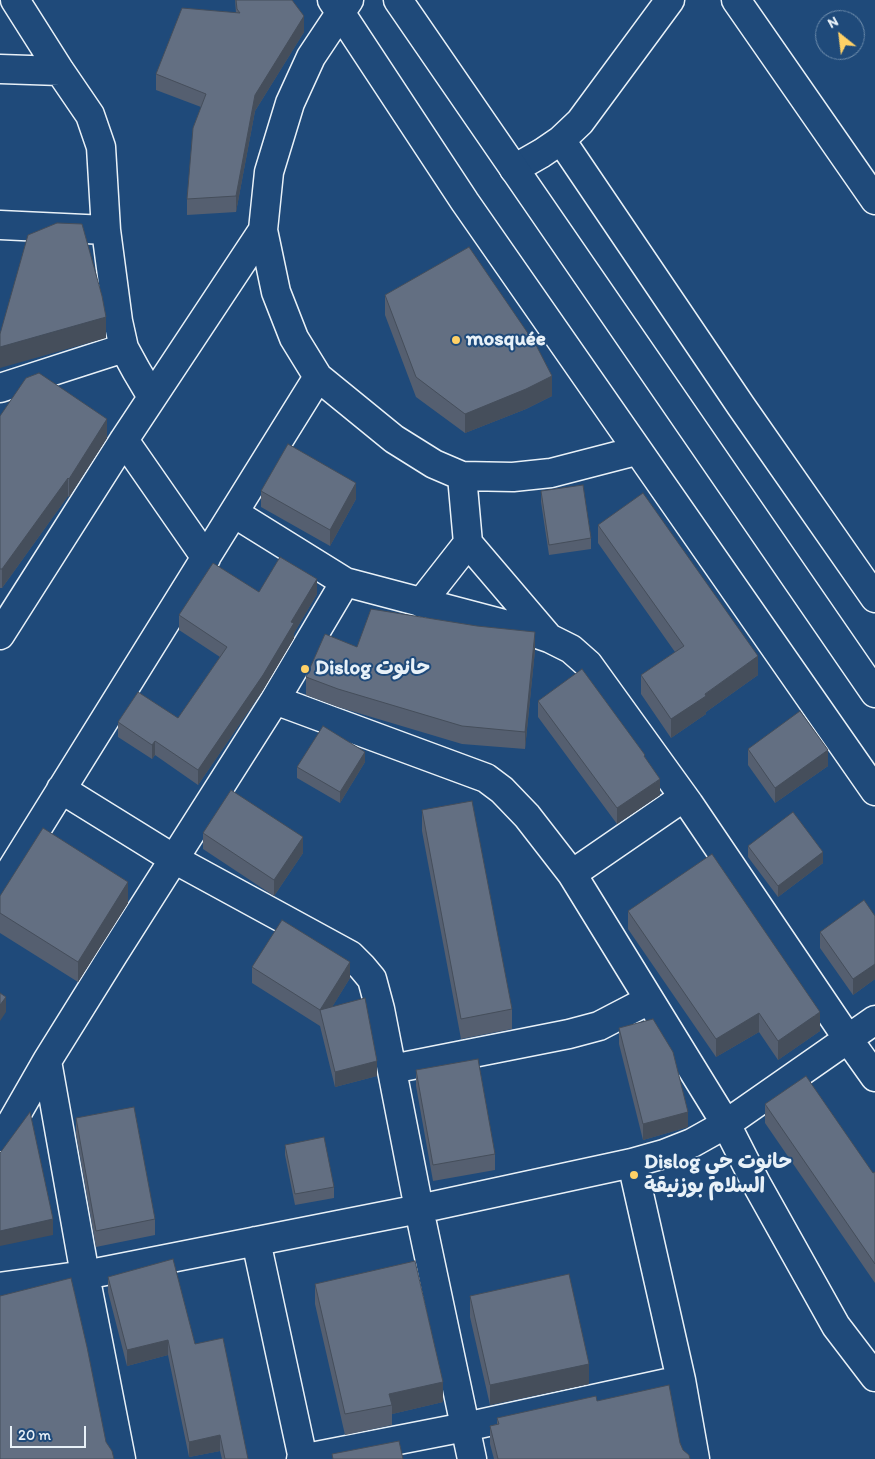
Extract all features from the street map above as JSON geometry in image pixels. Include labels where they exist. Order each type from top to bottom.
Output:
[{"type":"street","points":[[15,0],[90,115],[100,147],[106,230],[118,321],[124,348],[152,397]]},
{"type":"street","points":[[398,0],[514,169],[871,678]]},
{"type":"street","points":[[514,169],[561,140],[580,122],[670,0]]},
{"type":"street","points":[[736,0],[875,200]]},
{"type":"street","points":[[636,451],[550,473],[513,477],[462,476],[434,464],[394,439],[318,377],[294,338],[276,292],[263,230],[270,172],[290,103],[311,57],[340,4],[465,202],[636,451],[875,791]]},
{"type":"street","points":[[0,69],[60,71]]},
{"type":"street","points":[[561,140],[741,406],[875,598]]},
{"type":"street","points":[[0,225],[106,230]]},
{"type":"street","points":[[3,625],[263,230]]},
{"type":"street","points":[[0,388],[124,348]]},
{"type":"street","points":[[0,888],[318,377]]},
{"type":"street","points":[[124,440],[206,558]]},
{"type":"street","points":[[462,476],[468,543],[549,638]]},
{"type":"street","points":[[234,514],[345,582],[523,629],[549,638],[571,649],[588,664],[684,797],[875,1077]]},
{"type":"street","points":[[421,603],[468,543]]},
{"type":"street","points":[[0,1137],[12,1122],[47,1062],[275,700],[345,582]]},
{"type":"street","points":[[275,700],[486,778],[502,790],[527,816],[572,874],[726,1124],[756,1183],[836,1326],[875,1377]]},
{"type":"street","points":[[62,789],[174,859],[350,955],[372,979],[377,993],[419,1209],[472,1459]]},
{"type":"street","points":[[572,874],[684,797]]},
{"type":"street","points":[[392,1069],[569,1034],[600,1026],[650,1000]]},
{"type":"street","points":[[0,1287],[85,1275],[419,1209],[632,1163],[664,1154],[692,1143],[726,1124],[875,1020]]},
{"type":"street","points":[[47,1062],[85,1275],[121,1459]]},
{"type":"street","points":[[632,1163],[681,1380],[695,1459]]},
{"type":"street","points":[[256,1241],[302,1459],[465,1427],[681,1380]]},
{"type":"building","points":[[236,0],[292,0],[304,16],[255,95],[236,196],[187,199],[193,128],[206,94],[156,74],[182,8],[240,13],[237,9]]},
{"type":"building","points":[[57,223],[82,224],[106,317],[0,347],[0,334],[28,235]]},
{"type":"building","name":"mosquée","points":[[469,247],[536,345],[552,376],[526,389],[465,414],[416,377],[385,295]]},
{"type":"building","points":[[39,373],[107,419],[69,479],[2,569],[0,569],[0,416],[26,378]]},
{"type":"building","points":[[288,444],[356,483],[330,530],[261,491]]},
{"type":"building","points":[[583,485],[591,538],[549,545],[541,491]]},
{"type":"building","points":[[643,493],[758,656],[705,694],[706,696],[671,719],[641,675],[684,646],[598,525]]},
{"type":"building","points":[[280,557],[317,579],[291,622],[294,623],[263,675],[198,770],[155,741],[152,745],[118,722],[138,692],[178,718],[227,647],[179,615],[213,563],[259,592]]},
{"type":"building","points":[[371,609],[477,626],[535,632],[525,732],[462,726],[338,689],[306,677],[325,634],[357,647]]},
{"type":"building","points":[[582,669],[645,755],[660,779],[617,808],[538,701]]},
{"type":"building","points":[[800,711],[828,750],[775,788],[748,749]]},
{"type":"building","points":[[323,726],[365,752],[340,792],[297,767]]},
{"type":"building","points":[[231,790],[303,837],[274,880],[203,833]]},
{"type":"building","points":[[472,801],[512,1009],[461,1019],[422,810]]},
{"type":"building","points":[[793,812],[823,852],[778,886],[748,846]]},
{"type":"building","points":[[43,828],[128,882],[78,962],[0,913],[0,896]]},
{"type":"building","points":[[712,854],[820,1012],[778,1041],[759,1013],[716,1039],[628,911]]},
{"type":"building","points":[[864,900],[875,916],[875,964],[853,979],[820,932]]},
{"type":"building","points":[[282,920],[350,962],[320,1010],[252,967]]},
{"type":"building","points":[[0,993],[6,997],[0,1005]]},
{"type":"building","points":[[365,998],[377,1061],[335,1072],[320,1010]]},
{"type":"building","points":[[653,1019],[673,1052],[688,1112],[643,1124],[619,1028]]},
{"type":"building","points":[[478,1059],[495,1154],[433,1165],[416,1070]]},
{"type":"building","points":[[806,1076],[873,1173],[875,1172],[875,1264],[765,1104]]},
{"type":"building","points":[[134,1107],[155,1219],[96,1231],[76,1118]]},
{"type":"building","points":[[30,1112],[53,1219],[0,1231],[0,1153]]},
{"type":"building","points":[[324,1137],[334,1187],[295,1194],[285,1145]]},
{"type":"building","points":[[173,1259],[195,1344],[223,1338],[248,1459],[225,1459],[220,1435],[189,1442],[168,1340],[127,1350],[108,1277]]},
{"type":"building","points":[[415,1261],[443,1382],[389,1394],[392,1405],[345,1414],[315,1284]]},
{"type":"building","points":[[569,1274],[589,1364],[490,1385],[470,1296]]},
{"type":"building","points":[[71,1278],[106,1442],[112,1451],[114,1459],[0,1459],[0,1296]]},
{"type":"building","points":[[669,1385],[680,1443],[690,1459],[498,1459],[490,1426],[499,1424],[497,1418],[596,1396],[597,1401]]},
{"type":"building","points":[[399,1441],[403,1459],[333,1459],[332,1454]]},
{"type":"place","name":"mosquée","points":[[456,340]]},
{"type":"place","name":"Dislog حانوت","points":[[305,669]]},
{"type":"place","name":"Dislog حانوت حي السلام بوزنيقة","points":[[634,1175]]}]
